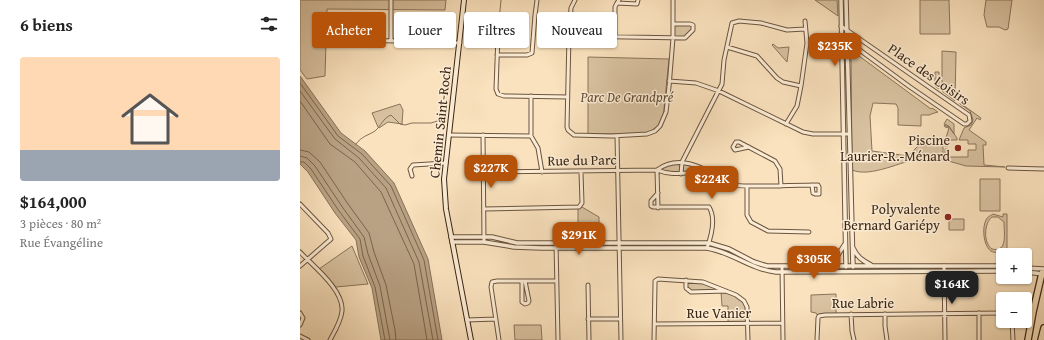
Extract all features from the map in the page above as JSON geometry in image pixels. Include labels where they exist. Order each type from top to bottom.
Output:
[{"type":"highway","points":[[1028,340],[1043,270]]},
{"type":"highway","points":[[1041,340],[1044,328]]},
{"type":"main road","name":"Chemin Saint-Roch","points":[[464,0],[445,163],[444,196],[471,340]]},
{"type":"street","points":[[391,0],[391,41]]},
{"type":"street","points":[[497,55],[527,55],[532,53],[535,15],[538,0]]},
{"type":"street","points":[[571,12],[575,0]]},
{"type":"street","points":[[615,12],[615,7],[618,2],[637,4],[638,0]]},
{"type":"street","points":[[569,48],[567,127],[571,133],[574,135],[617,136],[647,134],[655,131],[660,126],[666,112],[673,38],[673,0]]},
{"type":"street","points":[[841,0],[846,272]]},
{"type":"street","points":[[846,0],[853,272]]},
{"type":"street","points":[[681,174],[682,162],[719,91],[723,79],[723,62],[731,24],[734,22],[769,24],[787,30],[805,29]]},
{"type":"street","points":[[786,124],[797,106],[801,86],[807,42],[805,22]]},
{"type":"street","points":[[617,38],[687,38],[694,27],[690,24],[673,24]]},
{"type":"street","name":"Place des Loisirs","points":[[841,26],[969,115],[970,121],[967,124],[964,124],[910,87],[842,37]]},
{"type":"street","points":[[386,41],[460,43]]},
{"type":"street","points":[[727,47],[757,56],[782,82],[801,86]]},
{"type":"street","points":[[497,48],[496,89],[498,94],[504,96],[568,97]]},
{"type":"street","points":[[669,81],[696,84],[719,91],[803,132],[813,134],[849,134]]},
{"type":"street","points":[[531,96],[531,136],[538,148],[542,172]]},
{"type":"street","points":[[448,135],[531,136]]},
{"type":"street","points":[[483,136],[484,242]]},
{"type":"street","points":[[617,136],[620,340]]},
{"type":"street","points":[[749,147],[735,150],[733,147],[737,142],[749,147],[775,161],[780,169],[781,186]]},
{"type":"street","name":"Rue du Parc","points":[[657,170],[662,166],[682,162],[690,163],[728,183],[747,186],[812,185]]},
{"type":"street","points":[[412,176],[410,170],[413,165],[445,163]]},
{"type":"street","points":[[1008,168],[1044,169]]},
{"type":"street","points":[[657,170],[658,208]]},
{"type":"street","name":"Rue du Parc","points":[[484,172],[657,170],[681,174],[695,172],[710,173]]},
{"type":"street","points":[[484,208],[579,208],[582,203],[581,172]]},
{"type":"street","points":[[747,186],[747,215],[751,222],[768,231],[808,232]]},
{"type":"street","points":[[658,193],[652,199],[651,206],[658,208],[710,207],[712,213],[712,224],[707,248]]},
{"type":"street","points":[[300,204],[328,233],[331,239],[300,266]]},
{"type":"street","points":[[452,240],[484,237],[502,239],[517,243],[709,243],[729,249],[762,266],[878,265]]},
{"type":"street","points":[[452,240],[484,242],[514,247],[618,249],[707,248],[725,253],[758,269],[782,272],[853,272],[996,266]]},
{"type":"street","points":[[822,266],[828,264],[836,258],[843,250],[846,241]]},
{"type":"street","points":[[556,243],[558,340]]},
{"type":"street","points":[[852,246],[856,254],[870,264],[996,270]]},
{"type":"street","points":[[300,252],[332,285],[340,301],[342,312],[340,320],[330,340]]},
{"type":"street","points":[[782,267],[783,340]]},
{"type":"street","points":[[944,268],[945,340]]},
{"type":"street","points":[[1032,269],[1043,270]]},
{"type":"street","points":[[1032,271],[1043,270]]},
{"type":"street","points":[[654,340],[655,281],[658,279],[704,282],[736,295],[746,304],[748,310],[748,340]]},
{"type":"street","points":[[686,280],[686,288],[691,292],[728,291]]},
{"type":"street","points":[[523,281],[529,301],[525,304],[522,302],[523,281]]},
{"type":"street","points":[[499,340],[491,287],[492,282],[556,281]]},
{"type":"street","points":[[588,284],[588,340]]},
{"type":"street","points":[[300,313],[303,318],[300,325]]},
{"type":"street","points":[[979,313],[979,340]]},
{"type":"street","name":"Rue Labrie","points":[[817,340],[817,319],[819,316],[825,315],[996,313]]},
{"type":"street","points":[[851,314],[854,340]]},
{"type":"street","points":[[885,314],[887,340]]},
{"type":"street","points":[[467,320],[496,319]]},
{"type":"street","points":[[588,319],[620,319]]},
{"type":"street","name":"Rue Vanier","points":[[655,324],[783,323]]},
{"type":"street","points":[[1012,328],[1013,340]]},
{"type":"street","points":[[300,336],[308,340]]},
{"type":"green space","points":[[300,0],[446,0],[445,10],[327,9],[327,12],[312,12],[312,48],[326,48],[325,76],[307,79],[300,70]]},
{"type":"green space","points":[[815,0],[837,0],[838,16]]},
{"type":"green space","points":[[920,0],[949,0],[950,34],[920,34]]},
{"type":"green space","points":[[986,0],[1012,0],[1008,29],[1005,30],[999,27],[987,27],[984,15]]},
{"type":"green space","points":[[690,24],[693,30],[686,37],[673,38],[674,25]]},
{"type":"green space","points":[[773,44],[778,48],[789,47],[787,62],[772,45]]},
{"type":"green space","points":[[851,50],[931,109],[932,108],[938,112],[930,115],[921,115],[921,126],[898,125],[898,108],[896,104],[873,103],[870,116],[872,151],[908,156],[919,145],[940,145],[943,146],[943,160],[922,158],[877,171],[860,172],[852,170]]},
{"type":"green space","points":[[942,51],[956,52],[955,101],[942,91]]},
{"type":"green space","name":"Parc De Grandpré","points":[[588,57],[669,59],[663,119],[660,125],[646,134],[588,134]]},
{"type":"green space","points":[[935,72],[939,72],[939,89],[935,86]]},
{"type":"green space","points":[[960,103],[981,118],[980,120],[977,118],[969,130],[986,142],[986,145],[983,145],[984,165],[1005,167],[966,166],[945,160],[945,149],[948,149],[949,157],[968,157],[968,150],[976,150],[976,144],[968,144],[968,140],[959,140],[964,128],[971,125],[973,120],[970,111]]},
{"type":"green space","points":[[400,104],[403,110],[402,124],[388,122],[379,128],[372,113]]},
{"type":"green space","points":[[947,119],[954,124],[954,134],[949,126],[944,124]]},
{"type":"green space","points":[[944,125],[949,127],[957,138],[957,140],[948,140],[948,146],[945,146],[945,141],[949,128],[945,127]]},
{"type":"green space","points":[[673,164],[689,164],[707,172],[673,172],[661,170],[662,168]]},
{"type":"green space","points":[[689,173],[710,174],[723,182],[720,190],[693,190],[693,180],[689,179]]},
{"type":"green space","points":[[980,179],[1000,179],[1000,211],[980,211]]},
{"type":"green space","points":[[582,207],[599,217],[599,226],[578,226],[578,209]]},
{"type":"green space","points":[[993,214],[1003,217],[1003,214],[1007,214],[1007,248],[1001,248],[1004,241],[1004,222],[998,217],[992,217],[987,224],[986,238],[989,246],[992,249],[996,249],[996,252],[989,249],[984,238],[984,225],[987,218]]},
{"type":"green space","points":[[949,219],[964,219],[964,230],[949,230]]},
{"type":"green space","points":[[352,246],[368,284],[336,287],[319,269]]},
{"type":"green space","points":[[690,280],[720,287],[739,298],[745,304],[747,323],[728,323],[728,306],[722,306],[721,292],[693,293],[686,287]]},
{"type":"green space","points":[[836,294],[836,314],[818,316],[816,313],[811,312],[811,295]]},
{"type":"green space","points":[[514,325],[541,325],[542,340],[515,340]]},
{"type":"water","points":[[300,76],[341,133],[365,151],[394,183],[428,259],[442,340],[381,340],[372,288],[359,257],[356,240],[335,213],[308,172],[300,164]]},
{"type":"waterway","points":[[500,12],[501,0]]},
{"type":"waterway","points":[[356,144],[358,141],[375,131],[386,118],[391,115],[400,124],[405,125],[412,123],[431,123],[444,119]]},
{"type":"place","name":"Piscine Laurier-R.-Ménard","points":[[958,148]]},
{"type":"place","name":"Polyvalente Bernard Gariépy","points":[[948,217]]}]
